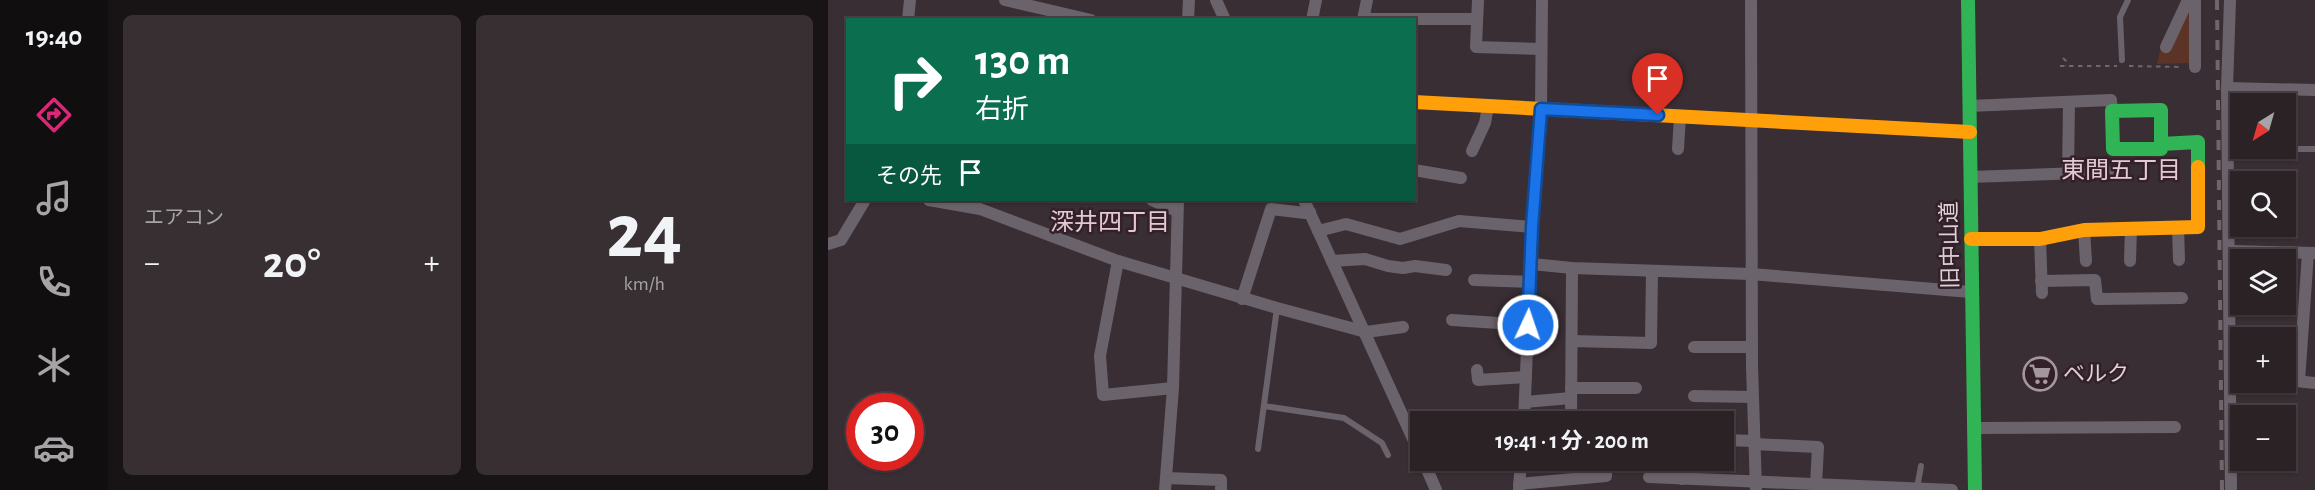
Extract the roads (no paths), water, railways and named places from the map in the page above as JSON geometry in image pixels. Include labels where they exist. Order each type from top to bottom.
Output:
[{"type":"street","points":[[908,18],[910,0]]},
{"type":"street","points":[[1005,0],[1082,18]]},
{"type":"street","points":[[1188,18],[1189,0]]},
{"type":"street","points":[[1216,0],[1224,18]]},
{"type":"street","points":[[1312,18],[1316,0]]},
{"type":"street","points":[[1363,18],[1366,0]]},
{"type":"street","points":[[1478,0],[1476,47],[1541,49]]},
{"type":"street","points":[[1525,411],[1532,227],[1541,109],[1542,0]]},
{"type":"street","points":[[1751,0],[1751,274],[1756,486]]},
{"type":"street","name":"旧中山道","points":[[1968,0],[1975,428],[1969,469],[1975,490]]},
{"type":"street","points":[[2166,47],[2188,0]]},
{"type":"street","points":[[2195,0],[2195,67]]},
{"type":"street","points":[[2230,0],[2227,88],[2229,251],[2233,327]]},
{"type":"street","points":[[1416,19],[1477,19]]},
{"type":"street","points":[[2227,88],[2315,90]]},
{"type":"street","points":[[1970,106],[2111,100],[2113,149],[2161,149],[2161,110],[2112,111]]},
{"type":"street","points":[[1416,102],[1970,132]]},
{"type":"street","points":[[2068,174],[2069,102]]},
{"type":"street","points":[[1472,151],[1485,123],[1488,106]]},
{"type":"street","points":[[1678,149],[1680,116]]},
{"type":"street","points":[[1971,239],[2040,239],[2084,230],[2198,227],[2198,142],[2161,144]]},
{"type":"street","points":[[1416,170],[1461,177]]},
{"type":"street","points":[[1970,177],[2108,172]]},
{"type":"street","points":[[828,244],[841,240],[864,201]]},
{"type":"street","points":[[935,201],[980,208],[1118,261],[1276,309],[1366,332],[1403,327]]},
{"type":"street","points":[[1157,201],[1177,205],[1173,388],[1166,484],[1221,480],[1221,490]]},
{"type":"street","points":[[1304,201],[1410,431]]},
{"type":"street","points":[[1242,299],[1271,209],[1310,212]]},
{"type":"street","points":[[1318,231],[1346,224],[1400,239],[1459,221],[1532,227]]},
{"type":"street","points":[[2178,227],[2179,260]]},
{"type":"street","points":[[2130,261],[2131,229]]},
{"type":"street","points":[[2084,230],[2086,261]]},
{"type":"street","points":[[2040,239],[2042,287],[2095,280],[2097,299],[2182,298]]},
{"type":"street","points":[[2229,251],[2312,253],[2296,355]]},
{"type":"street","points":[[1332,261],[1365,258],[1388,266],[1446,270]]},
{"type":"street","points":[[1118,261],[1100,356],[1103,395],[1173,388]]},
{"type":"street","points":[[1532,264],[1572,268],[1751,274],[1971,292]]},
{"type":"street","points":[[1571,411],[1572,268]]},
{"type":"street","points":[[1572,341],[1650,343],[1652,271]]},
{"type":"street","points":[[1474,280],[1531,282]]},
{"type":"street","points":[[1452,320],[1528,325]]},
{"type":"street","points":[[1694,347],[1752,347]]},
{"type":"street","points":[[1477,370],[1478,380],[1526,377]]},
{"type":"street","points":[[2296,381],[2315,383]]},
{"type":"street","points":[[1525,402],[1571,393],[1636,388]]},
{"type":"street","points":[[2231,490],[2235,393]]},
{"type":"street","points":[[1694,396],[1753,397]]},
{"type":"street","points":[[1975,428],[2175,427]]},
{"type":"street","points":[[1734,441],[1818,447],[1816,485]]},
{"type":"street","points":[[1428,471],[1436,490]]},
{"type":"street","points":[[1520,471],[1519,487],[1606,477],[1606,471]]},
{"type":"street","points":[[1682,479],[1683,471]]},
{"type":"street","points":[[1649,477],[1756,486],[1816,485],[1952,490]]},
{"type":"lane","points":[[2122,60],[2120,17],[2128,0]]},
{"type":"lane","points":[[2229,149],[2315,149]]},
{"type":"lane","points":[[1258,449],[1276,309]]},
{"type":"lane","points":[[1264,406],[1344,418],[1382,444],[1388,455]]},
{"type":"lane","points":[[1917,489],[1921,466]]},
{"type":"railway","points":[[2217,0],[2222,490]]},
{"type":"place","name":"ベルク","points":[[2040,374]]},
{"type":"district","name":"東間五丁目","points":[[2121,171]]},
{"type":"district","name":"深井四丁目","points":[[1110,223]]}]
